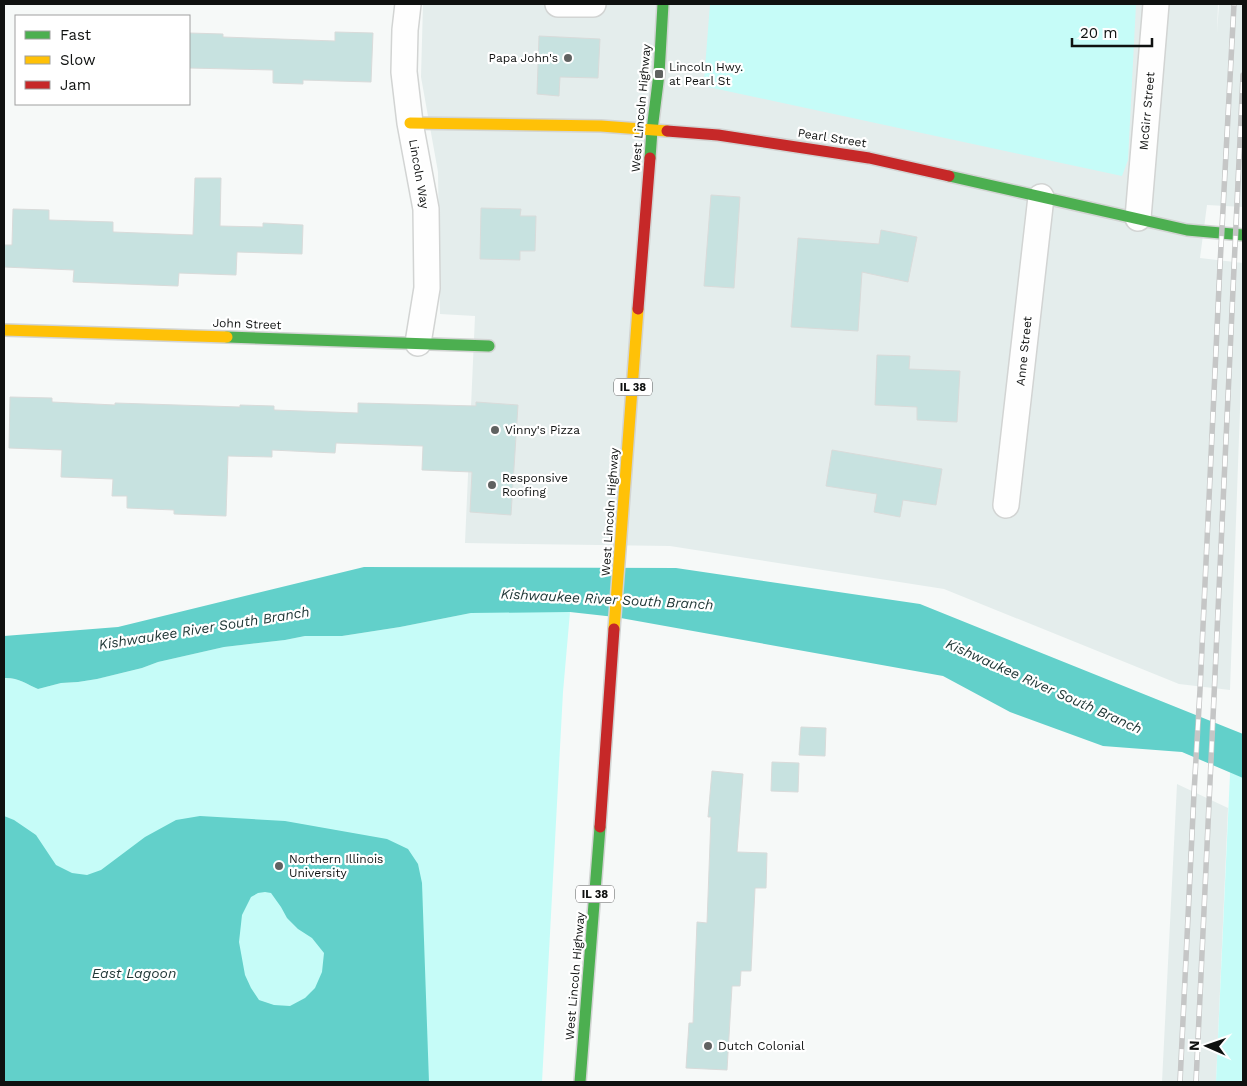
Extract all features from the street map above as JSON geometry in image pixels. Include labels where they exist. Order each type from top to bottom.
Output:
[{"type":"street","name":"Lincoln Way","points":[[408,4],[404,72],[410,123],[426,209],[427,288],[418,343]]},
{"type":"street","points":[[558,4],[593,4]]},
{"type":"street","name":"West Lincoln Highway","points":[[580,1082],[663,4]]},
{"type":"street","name":"McGirr Street","points":[[1138,218],[1156,4]]},
{"type":"street","name":"Pearl Street","points":[[410,123],[600,126],[718,135],[869,158],[1187,230],[1243,235]]},
{"type":"street","name":"Anne Street","points":[[1006,505],[1041,197]]},
{"type":"street","name":"John Street","points":[[4,330],[489,346]]},
{"type":"shaded area","points":[[423,4],[1218,4],[1217,33],[1219,4],[1243,4],[1243,207],[1207,205],[1200,258],[1243,263],[1243,324],[1230,690],[1179,684],[944,589],[670,546],[465,543],[475,316],[440,314],[438,172],[421,77]]},
{"type":"shaded area","points":[[710,4],[1136,4],[1128,160],[1122,176],[708,87],[704,81]]},
{"type":"shaded area","name":"Northern Illinois University","points":[[505,611],[570,612],[563,692],[542,1082],[4,1082],[4,678],[18,680],[38,689],[61,683],[97,679],[158,662],[224,647],[305,636],[342,636],[471,613]]},
{"type":"shaded area","points":[[1232,730],[1243,734],[1243,1082],[1216,1082]]},
{"type":"shaded area","points":[[1177,784],[1228,808],[1216,1082],[1162,1082]]},
{"type":"water","name":"Kishwaukee River South Branch","points":[[364,567],[676,568],[920,604],[1243,734],[1243,778],[1182,752],[1103,746],[1010,712],[943,676],[615,617],[570,612],[471,613],[342,636],[305,636],[224,647],[158,662],[97,679],[61,683],[38,689],[18,680],[4,678],[4,636],[118,627]]},
{"type":"water","name":"East Lagoon","points":[[4,816],[14,820],[36,835],[56,865],[72,873],[87,875],[101,870],[145,837],[176,820],[200,816],[285,821],[387,839],[408,849],[418,864],[422,883],[429,1082],[4,1082]],"holes":[[[258,893],[271,893],[287,918],[298,929],[312,938],[324,953],[322,972],[315,988],[305,998],[290,1006],[274,1005],[259,1000],[245,975],[239,942],[242,915],[251,897]]]},
{"type":"building","points":[[335,32],[373,33],[371,82],[303,80],[303,84],[273,83],[273,70],[190,68],[190,33],[223,34],[223,37],[335,41]]},
{"type":"building","name":"Papa John's","points":[[539,36],[600,39],[598,78],[560,77],[559,96],[537,94]]},
{"type":"building","points":[[195,178],[221,178],[220,226],[263,227],[263,223],[303,225],[302,254],[237,252],[236,275],[179,273],[178,286],[73,282],[74,270],[4,267],[4,245],[12,245],[13,209],[49,210],[49,220],[113,222],[113,232],[193,235]]},
{"type":"building","points":[[711,195],[740,197],[734,288],[704,286]]},
{"type":"building","points":[[481,208],[521,209],[520,216],[536,216],[535,251],[520,251],[520,260],[480,259]]},
{"type":"building","points":[[881,230],[917,237],[908,282],[862,272],[858,331],[791,327],[798,238],[879,244]]},
{"type":"building","points":[[877,355],[910,356],[909,369],[960,371],[957,422],[917,420],[917,407],[875,405]]},
{"type":"building","points":[[10,397],[52,398],[52,402],[115,405],[115,403],[240,407],[240,405],[274,406],[274,410],[358,413],[358,403],[476,406],[476,402],[518,405],[511,515],[470,512],[472,472],[422,470],[423,446],[336,443],[335,453],[272,450],[272,457],[228,456],[226,516],[174,514],[174,510],[127,508],[127,496],[112,496],[113,479],[61,477],[62,450],[9,448]]},
{"type":"building","points":[[832,450],[942,469],[936,505],[903,500],[900,517],[874,512],[877,494],[826,486]]},
{"type":"building","points":[[801,727],[826,728],[825,756],[799,755]]},
{"type":"building","points":[[772,762],[799,763],[798,792],[771,791]]},
{"type":"building","points":[[712,771],[743,774],[737,852],[767,853],[766,888],[755,888],[751,971],[741,971],[740,986],[732,986],[727,1070],[686,1068],[689,1023],[693,1023],[697,922],[707,923],[711,817],[708,817]]},
{"type":"railway","points":[[1180,1082],[1234,4]]},
{"type":"railway","points":[[1196,1082],[1243,75]]},
{"type":"traffic: fast","points":[[650,158],[659,74],[663,4]]},
{"type":"traffic: fast","points":[[949,176],[1187,230],[1243,235]]},
{"type":"traffic: fast","points":[[227,337],[489,346]]},
{"type":"traffic: fast","points":[[580,1082],[600,827]]},
{"type":"traffic: slow","points":[[410,123],[601,126],[667,131]]},
{"type":"traffic: slow","points":[[614,629],[638,309]]},
{"type":"traffic: slow","points":[[4,330],[227,337]]},
{"type":"traffic: jam","points":[[667,131],[718,135],[869,158],[949,176]]},
{"type":"traffic: jam","points":[[638,309],[650,158]]},
{"type":"traffic: jam","points":[[600,827],[614,629]]},
{"type":"place","name":"Papa John's","points":[[568,58]]},
{"type":"place","name":"Lincoln Hwy. at Pearl St","points":[[659,74]]},
{"type":"place","name":"Vinny's Pizza","points":[[495,430]]},
{"type":"place","name":"Responsive Roofing","points":[[492,485]]},
{"type":"place","name":"Northern Illinois University","points":[[279,866]]},
{"type":"place","name":"Dutch Colonial","points":[[708,1046]]}]
